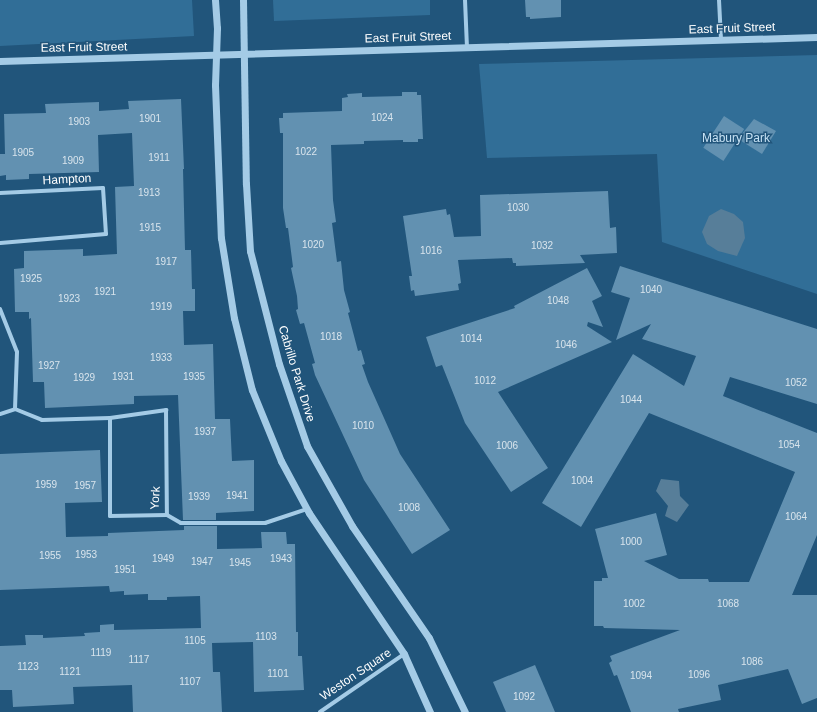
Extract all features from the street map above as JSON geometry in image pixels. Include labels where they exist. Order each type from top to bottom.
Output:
[{"type":"street","points":[[215,0],[215,85],[221,238],[234,318],[252,390],[281,461],[306,509],[404,654],[430,712]]},
{"type":"street","name":"Cabrillo Park Drive","points":[[243,0],[246,184],[250,251],[279,364],[307,446],[352,526],[429,638],[465,712]]},
{"type":"street","points":[[465,0],[467,47]]},
{"type":"street","points":[[719,0],[721,40]]},
{"type":"street","name":"East Fruit Street","points":[[0,61],[216,56],[817,37]]},
{"type":"street","name":"Hampton","points":[[0,193],[103,188],[106,234],[0,243]]},
{"type":"street","points":[[0,309],[17,352],[14,408],[0,414]]},
{"type":"street","name":"York","points":[[14,408],[42,420],[110,418],[166,410],[167,515],[110,516],[110,418]]},
{"type":"street","points":[[167,515],[181,523],[265,523],[306,509]]},
{"type":"street","name":"Weston Square","points":[[320,712],[404,654]]},
{"type":"green space","points":[[0,0],[192,0],[194,36],[0,46]]},
{"type":"green space","points":[[273,0],[430,0],[430,15],[274,21]]},
{"type":"green space","name":"Mabury Park","points":[[817,55],[817,294],[662,242],[657,154],[487,158],[479,64]]},
{"type":"shaded area","points":[[721,209],[734,214],[743,222],[745,238],[737,256],[718,251],[707,244],[702,232],[709,216]]},
{"type":"shaded area","points":[[661,479],[679,481],[680,496],[689,505],[677,522],[665,516],[668,506],[656,491]]},
{"type":"building","points":[[525,0],[561,0],[561,17],[530,19],[530,17],[526,17]]},
{"type":"building","points":[[402,92],[417,92],[417,95],[421,95],[423,139],[418,139],[418,142],[403,142],[403,140],[364,141],[364,144],[331,145],[333,200],[336,222],[332,223],[337,262],[341,261],[344,290],[350,312],[348,313],[358,351],[361,350],[365,364],[362,365],[368,382],[400,454],[450,530],[412,554],[364,480],[315,375],[312,364],[315,363],[304,323],[300,324],[296,310],[298,309],[297,296],[291,268],[293,267],[288,228],[286,228],[283,208],[283,133],[280,133],[279,118],[283,118],[283,113],[342,111],[342,98],[348,97],[347,94],[362,93],[362,97],[402,96]]},
{"type":"building","points":[[181,99],[185,250],[191,250],[192,289],[195,289],[195,311],[183,311],[184,345],[213,344],[215,419],[230,419],[232,461],[254,460],[254,511],[216,513],[216,520],[183,520],[178,395],[134,396],[134,404],[45,408],[44,382],[33,382],[31,318],[29,319],[29,312],[15,312],[14,269],[24,268],[24,251],[83,249],[83,256],[117,254],[115,187],[134,186],[132,133],[98,135],[99,172],[29,174],[29,179],[6,180],[6,175],[0,176],[0,154],[5,154],[4,114],[46,113],[45,104],[99,102],[99,111],[129,109],[128,101]]},
{"type":"building","points":[[724,116],[744,129],[723,161],[703,148]]},
{"type":"building","points":[[754,119],[776,131],[762,154],[738,139]]},
{"type":"building","points":[[608,191],[610,228],[616,227],[617,253],[580,255],[585,263],[516,266],[516,263],[513,263],[512,258],[458,260],[461,283],[458,284],[459,290],[415,296],[414,290],[411,291],[409,276],[412,276],[403,216],[446,209],[447,215],[450,214],[454,237],[481,236],[480,195]]},
{"type":"building","points":[[620,266],[817,329],[817,404],[730,377],[723,396],[817,433],[817,535],[792,595],[817,595],[817,698],[802,704],[788,669],[718,685],[721,700],[678,709],[679,712],[631,712],[617,675],[614,676],[609,663],[612,661],[610,656],[680,630],[604,628],[603,626],[594,626],[594,581],[602,581],[602,578],[608,578],[595,529],[656,513],[667,555],[644,561],[679,579],[708,579],[709,582],[749,582],[795,472],[649,413],[581,527],[542,503],[633,354],[684,386],[696,356],[642,339],[651,324],[616,340],[630,298],[611,292]]},
{"type":"building","points":[[587,268],[602,296],[592,301],[603,327],[588,322],[587,326],[612,342],[498,392],[548,468],[511,492],[465,423],[442,365],[436,367],[426,337],[515,308],[514,306]]},
{"type":"building","points":[[100,450],[102,502],[65,503],[66,537],[108,536],[108,533],[184,530],[184,526],[217,526],[217,549],[262,548],[261,532],[286,532],[287,544],[295,544],[296,632],[298,632],[298,656],[302,656],[304,690],[254,692],[253,642],[212,643],[213,672],[220,672],[222,712],[133,712],[132,685],[73,687],[74,704],[13,707],[12,690],[0,690],[0,646],[26,645],[25,635],[43,635],[43,638],[85,636],[84,633],[100,632],[100,625],[114,624],[114,630],[201,628],[200,596],[167,597],[167,600],[148,600],[148,594],[124,595],[124,591],[110,592],[109,586],[0,590],[0,454]]},
{"type":"building","points":[[535,665],[555,712],[506,712],[493,682]]}]
